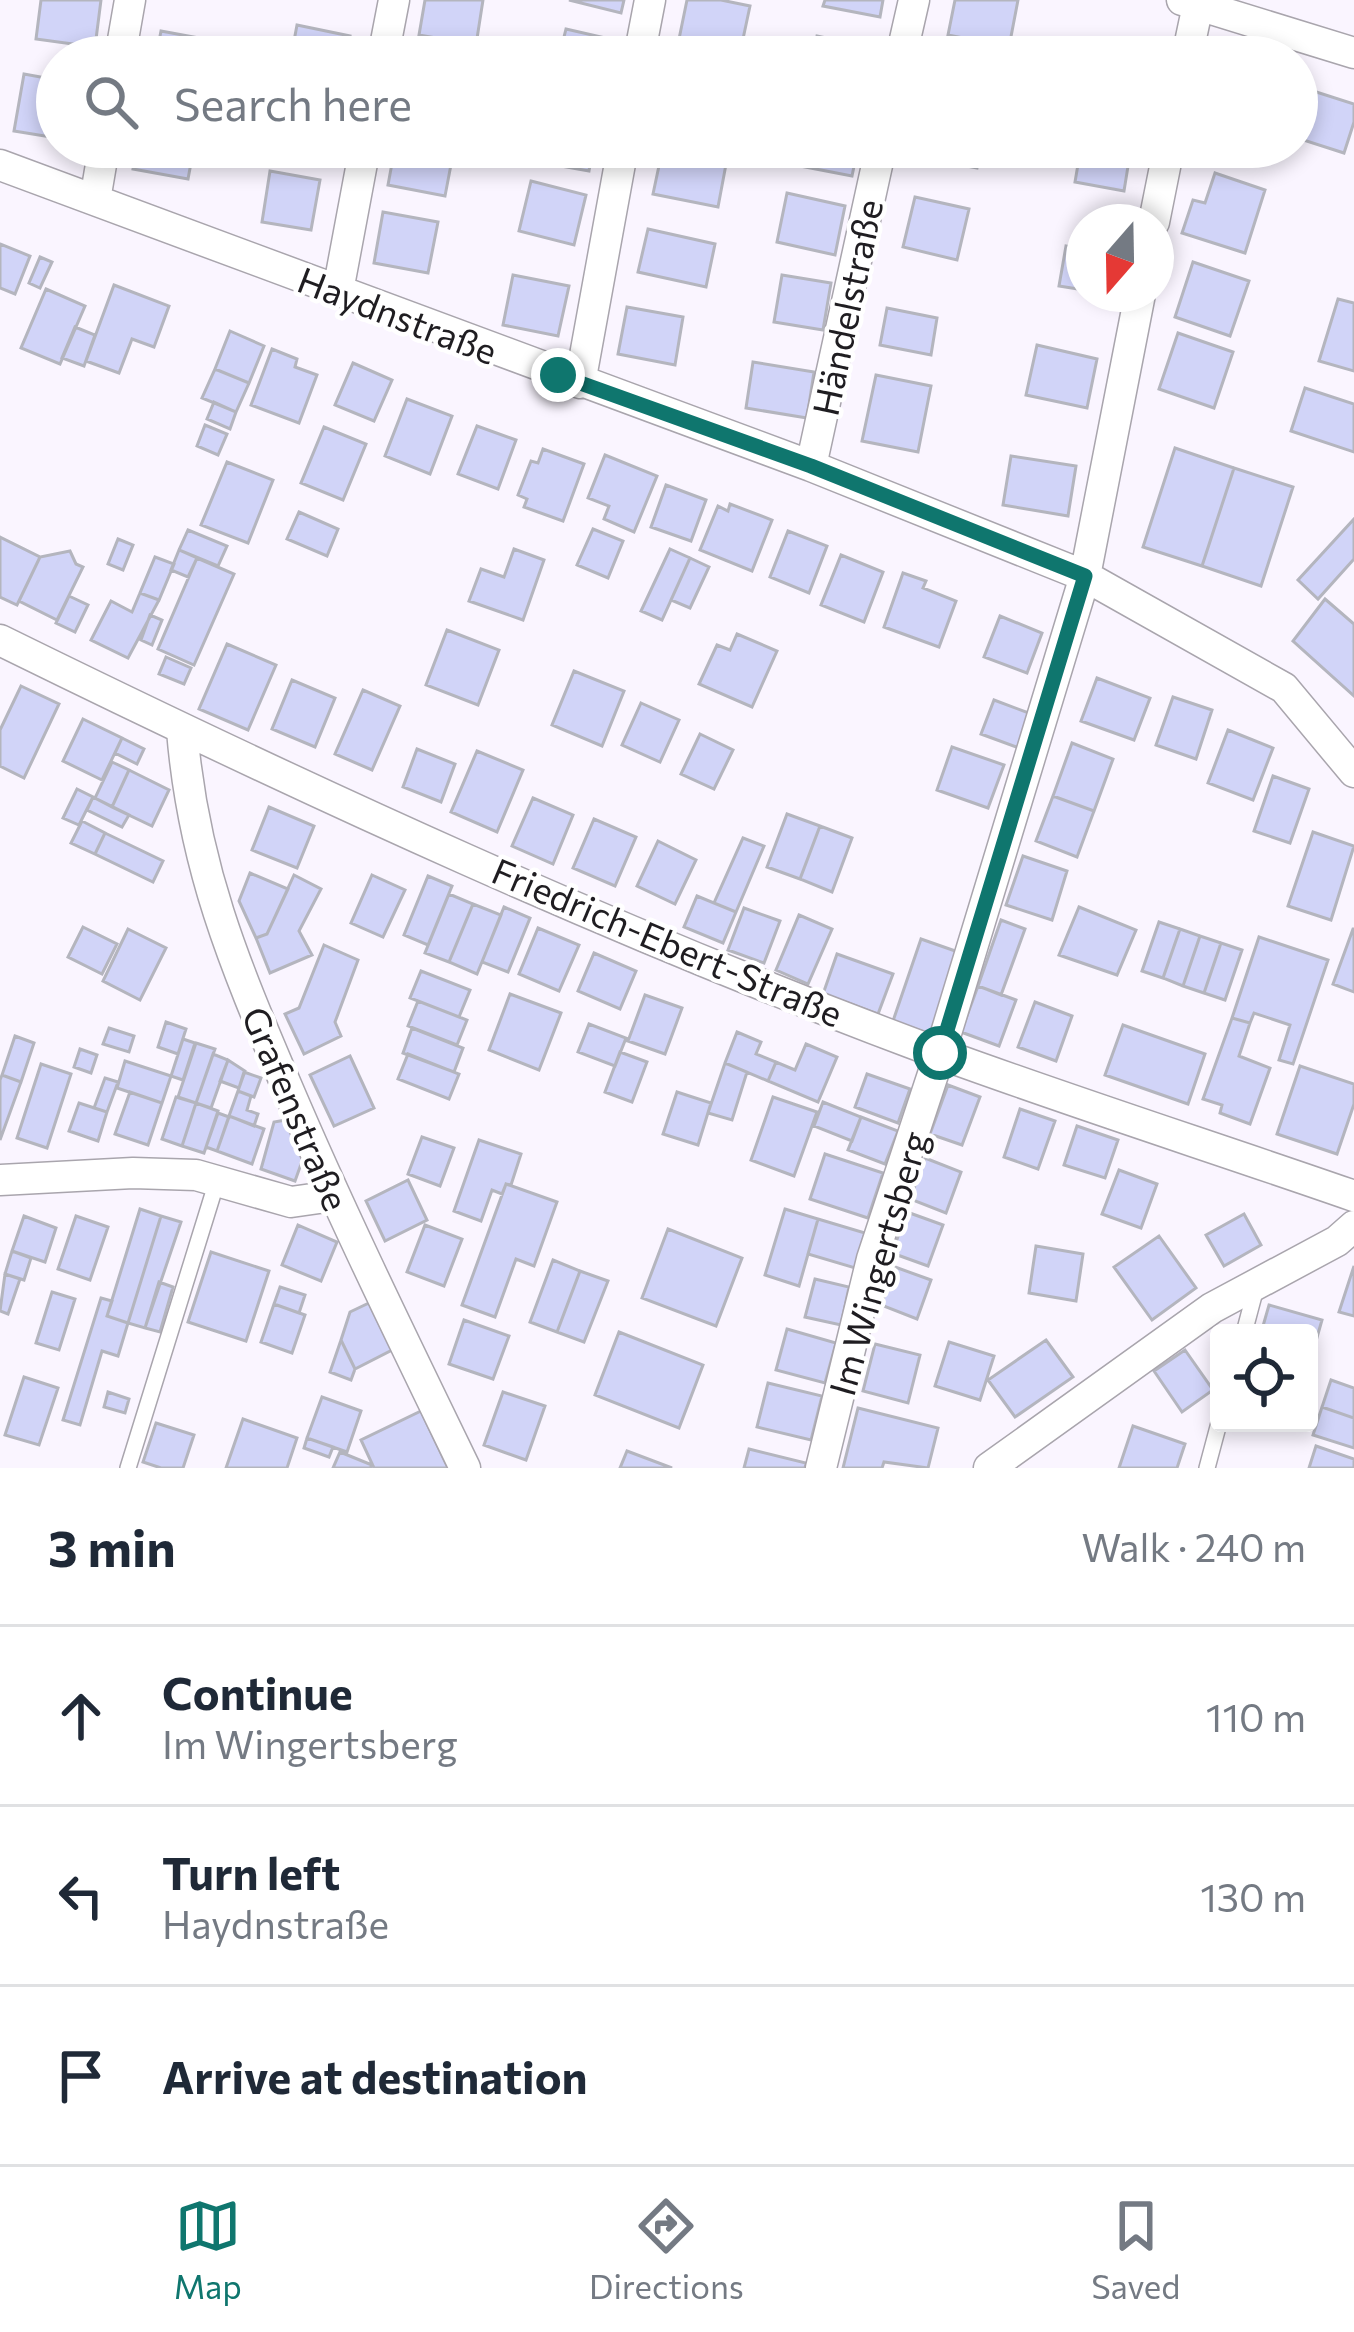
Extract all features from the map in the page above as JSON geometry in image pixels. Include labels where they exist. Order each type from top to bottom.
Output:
[{"type":"street","points":[[124,36],[130,0]]},
{"type":"street","points":[[387,36],[394,0]]},
{"type":"street","points":[[643,36],[650,0]]},
{"type":"street","points":[[906,36],[914,0]]},
{"type":"street","points":[[1189,36],[1193,2],[1300,36]]},
{"type":"street","points":[[1318,42],[1354,53]]},
{"type":"street","name":"Haydnstraße","points":[[0,165],[811,466],[1085,576],[1284,688],[1354,772]]},
{"type":"street","points":[[94,200],[100,168]]},
{"type":"street","points":[[338,291],[361,168]]},
{"type":"street","points":[[580,383],[619,168]]},
{"type":"street","name":"Händelstraße","points":[[811,466],[876,168]]},
{"type":"street","points":[[1158,204],[1165,168]]},
{"type":"street","name":"Im Wingertsberg","points":[[820,1468],[872,1259],[1085,576],[1136,312]]},
{"type":"street","name":"Friedrich-Ebert-Straße","points":[[0,640],[182,730],[648,938],[940,1053],[1354,1196]]},
{"type":"street","name":"Grafenstraße","points":[[182,730],[188,800],[218,916],[333,1196],[465,1468]]},
{"type":"street","points":[[0,1180],[133,1173],[196,1175],[291,1202],[333,1196]]},
{"type":"street","points":[[989,1468],[1213,1308],[1336,1241],[1354,1226]]},
{"type":"lane","points":[[128,1468],[217,1181]]},
{"type":"lane","points":[[1246,1324],[1258,1282]]},
{"type":"lane","points":[[1207,1468],[1217,1432]]},
{"type":"building","points":[[41,0],[101,0],[96,36],[36,36]]},
{"type":"building","points":[[425,0],[483,0],[477,36],[419,35]]},
{"type":"building","points":[[569,0],[624,0],[621,13]]},
{"type":"building","points":[[687,0],[750,6],[744,36],[680,36]]},
{"type":"building","points":[[825,0],[883,0],[880,17],[823,6]]},
{"type":"building","points":[[955,0],[1018,0],[1011,36],[948,35]]},
{"type":"building","points":[[297,25],[350,36],[295,36]]},
{"type":"building","points":[[566,29],[597,36],[564,36]]},
{"type":"building","points":[[24,74],[36,76],[36,135],[14,131]]},
{"type":"building","points":[[1318,93],[1354,104],[1344,153],[1318,145]]},
{"type":"building","points":[[133,168],[190,168],[188,179]]},
{"type":"building","points":[[391,168],[450,168],[445,196],[388,185]]},
{"type":"building","points":[[659,168],[725,168],[718,207],[653,194]]},
{"type":"building","points":[[811,168],[854,168],[852,176]]},
{"type":"building","points":[[1077,168],[1128,168],[1124,191],[1075,182]]},
{"type":"building","points":[[270,171],[320,180],[311,230],[262,222]]},
{"type":"building","points":[[1215,173],[1265,190],[1245,253],[1182,233],[1193,200],[1205,203]]},
{"type":"building","points":[[531,181],[586,195],[574,245],[519,231]]},
{"type":"building","points":[[787,193],[845,206],[835,255],[777,242]]},
{"type":"building","points":[[915,197],[969,209],[957,260],[903,247]]},
{"type":"building","points":[[383,212],[438,222],[428,273],[374,263]]},
{"type":"building","points":[[648,229],[715,244],[706,287],[638,272]]},
{"type":"building","points":[[0,244],[30,256],[15,294],[0,288]]},
{"type":"building","points":[[1066,246],[1066,287],[1059,286]]},
{"type":"building","points":[[40,257],[52,262],[40,288],[29,283]]},
{"type":"building","points":[[1193,262],[1249,281],[1230,336],[1175,317]]},
{"type":"building","points":[[513,275],[569,286],[558,336],[503,325]]},
{"type":"building","points":[[782,275],[831,283],[823,330],[774,322]]},
{"type":"building","points":[[114,285],[169,306],[154,347],[132,339],[119,373],[86,361]]},
{"type":"building","points":[[46,289],[85,306],[60,364],[21,348]]},
{"type":"building","points":[[1338,299],[1354,303],[1354,371],[1319,361]]},
{"type":"building","points":[[627,307],[683,317],[675,365],[618,354]]},
{"type":"building","points":[[887,308],[937,318],[931,355],[880,345]]},
{"type":"building","points":[[75,327],[95,335],[84,366],[62,358]]},
{"type":"building","points":[[230,331],[264,346],[249,383],[215,369]]},
{"type":"building","points":[[1178,333],[1233,352],[1214,408],[1159,389]]},
{"type":"building","points":[[1037,345],[1097,359],[1087,408],[1026,395]]},
{"type":"building","points":[[272,349],[297,359],[295,367],[317,375],[299,423],[251,405]]},
{"type":"building","points":[[753,362],[814,372],[807,418],[746,408]]},
{"type":"building","points":[[353,363],[392,380],[374,421],[335,405]]},
{"type":"building","points":[[215,369],[249,383],[236,412],[202,398]]},
{"type":"building","points":[[876,375],[931,386],[918,452],[862,441]]},
{"type":"building","points":[[1305,388],[1354,404],[1354,452],[1291,431]]},
{"type":"building","points":[[407,399],[452,416],[430,474],[385,456]]},
{"type":"building","points":[[214,402],[236,412],[230,429],[207,419]]},
{"type":"building","points":[[205,425],[227,434],[218,455],[197,446]]},
{"type":"building","points":[[477,426],[516,440],[498,489],[458,474]]},
{"type":"building","points":[[324,427],[366,444],[343,500],[301,483]]},
{"type":"building","points":[[1175,448],[1234,468],[1202,566],[1143,547]]},
{"type":"building","points":[[543,449],[584,464],[563,521],[524,507],[527,499],[518,495],[531,461],[538,463]]},
{"type":"building","points":[[605,455],[657,476],[634,532],[604,519],[609,506],[588,498]]},
{"type":"building","points":[[1011,456],[1076,466],[1068,516],[1003,505]]},
{"type":"building","points":[[227,462],[273,480],[248,543],[201,525]]},
{"type":"building","points":[[1234,468],[1293,487],[1261,586],[1202,566]]},
{"type":"building","points":[[666,485],[706,500],[691,541],[651,527]]},
{"type":"building","points":[[730,504],[772,520],[752,571],[700,550],[718,506],[728,511]]},
{"type":"building","points":[[299,512],[338,529],[327,556],[287,539]]},
{"type":"building","points":[[1354,519],[1354,559],[1318,599],[1298,580]]},
{"type":"building","points":[[593,529],[623,541],[608,578],[577,565]]},
{"type":"building","points":[[188,530],[227,546],[218,566],[179,550]]},
{"type":"building","points":[[788,531],[827,546],[809,593],[770,577]]},
{"type":"building","points":[[0,537],[40,557],[17,605],[0,597]]},
{"type":"building","points":[[118,539],[133,545],[123,570],[108,564]]},
{"type":"building","points":[[514,549],[544,560],[523,620],[469,601],[481,569],[504,577]]},
{"type":"building","points":[[670,549],[690,558],[662,620],[641,611]]},
{"type":"building","points":[[179,550],[197,558],[188,577],[171,570]]},
{"type":"building","points":[[70,551],[83,567],[57,620],[19,601],[40,557]]},
{"type":"building","points":[[841,555],[883,572],[864,622],[821,605]]},
{"type":"building","points":[[155,557],[174,564],[159,600],[140,593]]},
{"type":"building","points":[[197,558],[234,574],[194,665],[158,649]]},
{"type":"building","points":[[690,558],[709,567],[690,608],[671,600]]},
{"type":"building","points":[[903,573],[926,581],[923,588],[956,601],[939,647],[884,627]]},
{"type":"building","points":[[140,593],[159,600],[128,658],[91,640],[111,601],[132,612]]},
{"type":"building","points":[[69,596],[88,605],[75,632],[56,623]]},
{"type":"building","points":[[1325,599],[1354,624],[1354,696],[1293,641]]},
{"type":"building","points":[[150,615],[162,620],[152,645],[141,640]]},
{"type":"building","points":[[1000,616],[1042,633],[1027,673],[984,657]]},
{"type":"building","points":[[447,630],[499,650],[478,705],[426,685]]},
{"type":"building","points":[[737,634],[777,651],[752,707],[699,684],[717,645],[730,650]]},
{"type":"building","points":[[227,644],[276,665],[248,730],[199,709]]},
{"type":"building","points":[[166,657],[191,668],[184,684],[159,674]]},
{"type":"building","points":[[574,671],[624,691],[602,746],[552,725]]},
{"type":"building","points":[[1097,678],[1150,698],[1134,740],[1081,721]]},
{"type":"building","points":[[292,680],[335,698],[315,747],[272,729]]},
{"type":"building","points":[[21,686],[59,704],[24,778],[0,766],[0,730]]},
{"type":"building","points":[[363,690],[400,706],[372,770],[335,754]]},
{"type":"building","points":[[1173,697],[1212,710],[1196,759],[1156,745]]},
{"type":"building","points":[[994,700],[1034,715],[1022,749],[981,734]]},
{"type":"building","points":[[641,703],[679,720],[660,762],[622,745]]},
{"type":"building","points":[[83,719],[122,738],[102,780],[63,761]]},
{"type":"building","points":[[1228,730],[1273,748],[1253,800],[1208,783]]},
{"type":"building","points":[[700,734],[733,750],[714,789],[681,774]]},
{"type":"building","points":[[122,738],[144,749],[137,764],[115,753]]},
{"type":"building","points":[[1072,743],[1113,759],[1094,811],[1053,796]]},
{"type":"building","points":[[952,747],[1004,765],[988,808],[937,790]]},
{"type":"building","points":[[417,749],[455,764],[441,802],[403,787]]},
{"type":"building","points":[[477,751],[523,770],[497,832],[451,812]]},
{"type":"building","points":[[112,762],[129,770],[112,807],[95,798]]},
{"type":"building","points":[[129,770],[169,790],[152,826],[112,807]]},
{"type":"building","points":[[1273,776],[1309,789],[1290,843],[1254,831]]},
{"type":"building","points":[[77,789],[93,797],[79,825],[63,818]]},
{"type":"building","points":[[1053,796],[1094,811],[1077,857],[1036,841]]},
{"type":"building","points":[[93,797],[129,815],[122,827],[87,810]]},
{"type":"building","points":[[533,798],[573,815],[553,864],[512,846]]},
{"type":"building","points":[[269,807],[314,826],[297,868],[252,850]]},
{"type":"building","points":[[787,814],[820,826],[800,879],[767,867]]},
{"type":"building","points":[[594,819],[636,837],[615,886],[573,868]]},
{"type":"building","points":[[82,821],[105,833],[95,854],[71,843]]},
{"type":"building","points":[[820,826],[852,838],[832,892],[800,879]]},
{"type":"building","points":[[1313,832],[1354,846],[1331,920],[1288,906]]},
{"type":"building","points":[[105,833],[163,861],[153,882],[95,854]]},
{"type":"building","points":[[743,838],[764,846],[736,912],[714,903]]},
{"type":"building","points":[[658,841],[696,860],[675,904],[637,886]]},
{"type":"building","points":[[1023,856],[1067,871],[1052,920],[1006,905]]},
{"type":"building","points":[[250,873],[288,889],[267,934],[256,938],[239,901]]},
{"type":"building","points":[[294,875],[321,889],[299,931],[312,955],[270,973],[256,938],[267,934]]},
{"type":"building","points":[[372,875],[405,890],[383,937],[351,923]]},
{"type":"building","points":[[428,876],[452,886],[428,945],[404,935]]},
{"type":"building","points":[[449,894],[473,904],[449,962],[425,953]]},
{"type":"building","points":[[697,896],[736,912],[723,943],[684,927]]},
{"type":"building","points":[[473,904],[501,915],[477,974],[449,962]]},
{"type":"building","points":[[504,907],[530,918],[508,972],[482,962]]},
{"type":"building","points":[[1079,907],[1136,930],[1117,975],[1059,955]]},
{"type":"building","points":[[744,908],[780,921],[764,963],[728,950]]},
{"type":"building","points":[[799,915],[832,929],[808,984],[776,970]]},
{"type":"building","points":[[1001,920],[1025,929],[1001,995],[978,986]]},
{"type":"building","points":[[1159,922],[1180,929],[1163,978],[1142,971]]},
{"type":"building","points":[[83,927],[117,944],[102,974],[68,957]]},
{"type":"building","points":[[538,928],[579,945],[559,991],[519,974]]},
{"type":"building","points":[[128,929],[166,948],[140,1000],[103,981]]},
{"type":"building","points":[[1180,929],[1200,936],[1183,986],[1163,978]]},
{"type":"building","points":[[1354,929],[1354,992],[1333,984]]},
{"type":"building","points":[[1200,936],[1221,943],[1204,993],[1183,986]]},
{"type":"building","points":[[1259,937],[1328,960],[1293,1064],[1279,1060],[1290,1025],[1254,1013],[1250,1023],[1232,1018]]},
{"type":"building","points":[[921,939],[961,953],[932,1035],[893,1021]]},
{"type":"building","points":[[1221,943],[1242,950],[1225,1000],[1204,993]]},
{"type":"building","points":[[324,945],[358,960],[335,1022],[341,1036],[304,1054],[285,1014],[299,1008]]},
{"type":"building","points":[[594,953],[636,971],[620,1009],[578,991]]},
{"type":"building","points":[[837,954],[893,974],[878,1014],[823,994]]},
{"type":"building","points":[[421,971],[470,990],[459,1017],[410,998]]},
{"type":"building","points":[[978,986],[1016,1000],[999,1046],[961,1032]]},
{"type":"building","points":[[510,994],[561,1013],[539,1070],[489,1050]]},
{"type":"building","points":[[645,995],[682,1008],[665,1054],[628,1041]]},
{"type":"building","points":[[418,1001],[467,1020],[457,1045],[408,1026]]},
{"type":"building","points":[[1035,1002],[1072,1016],[1056,1061],[1018,1047]]},
{"type":"building","points":[[1232,1018],[1250,1023],[1239,1056],[1270,1068],[1250,1124],[1220,1113],[1222,1105],[1203,1099]]},
{"type":"building","points":[[166,1022],[186,1029],[178,1054],[158,1047]]},
{"type":"building","points":[[589,1024],[626,1038],[615,1066],[578,1052]]},
{"type":"building","points":[[1123,1025],[1205,1054],[1188,1104],[1105,1075]]},
{"type":"building","points":[[109,1028],[134,1036],[129,1052],[103,1044]]},
{"type":"building","points":[[412,1028],[463,1048],[454,1072],[403,1053]]},
{"type":"building","points":[[737,1032],[761,1042],[756,1054],[776,1062],[768,1081],[725,1063]]},
{"type":"building","points":[[15,1036],[34,1043],[21,1082],[2,1075]]},
{"type":"building","points":[[183,1039],[195,1043],[183,1080],[171,1076]]},
{"type":"building","points":[[196,1043],[215,1049],[196,1103],[178,1097]]},
{"type":"building","points":[[806,1044],[837,1057],[818,1102],[768,1081],[776,1062],[795,1070]]},
{"type":"building","points":[[80,1049],[97,1055],[91,1073],[74,1067]]},
{"type":"building","points":[[620,1052],[647,1062],[632,1102],[605,1092]]},
{"type":"building","points":[[213,1054],[228,1060],[211,1108],[196,1103]]},
{"type":"building","points":[[408,1054],[459,1074],[449,1099],[398,1079]]},
{"type":"building","points":[[350,1056],[374,1108],[334,1126],[310,1075]]},
{"type":"building","points":[[228,1060],[245,1071],[239,1088],[220,1081]]},
{"type":"building","points":[[125,1061],[171,1076],[162,1103],[117,1088]]},
{"type":"building","points":[[725,1063],[747,1072],[732,1120],[708,1113]]},
{"type":"building","points":[[41,1064],[71,1074],[47,1148],[17,1138]]},
{"type":"building","points":[[1300,1066],[1354,1084],[1354,1104],[1337,1154],[1277,1134]]},
{"type":"building","points":[[244,1072],[261,1078],[254,1097],[238,1091]]},
{"type":"building","points":[[867,1074],[910,1089],[898,1123],[855,1107]]},
{"type":"building","points":[[2,1075],[21,1082],[0,1140],[0,1080]]},
{"type":"building","points":[[105,1078],[118,1082],[107,1112],[94,1108]]},
{"type":"building","points":[[948,1085],[980,1097],[962,1145],[930,1134]]},
{"type":"building","points":[[238,1091],[251,1096],[247,1110],[258,1114],[254,1126],[229,1116]]},
{"type":"building","points":[[130,1092],[162,1103],[148,1145],[115,1134]]},
{"type":"building","points":[[677,1092],[711,1103],[698,1145],[663,1134]]},
{"type":"building","points":[[176,1097],[196,1103],[182,1146],[162,1139]]},
{"type":"building","points":[[773,1097],[817,1112],[794,1176],[751,1160]]},
{"type":"building","points":[[823,1102],[861,1117],[852,1141],[814,1126]]},
{"type":"building","points":[[79,1103],[107,1112],[98,1141],[69,1131]]},
{"type":"building","points":[[196,1103],[218,1111],[204,1153],[182,1146]]},
{"type":"building","points":[[1020,1109],[1055,1121],[1038,1169],[1004,1157]]},
{"type":"building","points":[[218,1113],[229,1117],[217,1151],[206,1147]]},
{"type":"building","points":[[229,1116],[264,1129],[252,1164],[217,1151]]},
{"type":"building","points":[[861,1117],[898,1131],[885,1164],[848,1150]]},
{"type":"building","points":[[286,1120],[305,1153],[295,1181],[261,1169],[274,1122]]},
{"type":"building","points":[[1077,1126],[1118,1140],[1105,1178],[1064,1165]]},
{"type":"building","points":[[422,1137],[454,1148],[440,1186],[408,1174]]},
{"type":"building","points":[[479,1140],[521,1154],[511,1185],[506,1184],[502,1194],[492,1190],[481,1221],[454,1211]]},
{"type":"building","points":[[825,1154],[883,1173],[868,1218],[810,1199]]},
{"type":"building","points":[[925,1158],[961,1172],[946,1213],[910,1199]]},
{"type":"building","points":[[1119,1170],[1157,1184],[1141,1228],[1102,1214]]},
{"type":"building","points":[[408,1180],[427,1220],[385,1241],[366,1201]]},
{"type":"building","points":[[506,1184],[557,1202],[534,1266],[516,1259],[495,1317],[462,1305]]},
{"type":"building","points":[[140,1209],[161,1216],[128,1323],[107,1316]]},
{"type":"building","points":[[785,1209],[818,1219],[799,1286],[765,1275]]},
{"type":"building","points":[[907,1212],[943,1225],[928,1266],[892,1253]]},
{"type":"building","points":[[1244,1214],[1261,1245],[1224,1266],[1206,1235]]},
{"type":"building","points":[[24,1216],[56,1228],[45,1262],[12,1251]]},
{"type":"building","points":[[76,1216],[108,1227],[90,1280],[58,1269]]},
{"type":"building","points":[[161,1216],[181,1222],[145,1328],[128,1323]]},
{"type":"building","points":[[818,1219],[865,1233],[855,1268],[808,1254]]},
{"type":"building","points":[[298,1225],[337,1242],[321,1281],[282,1265]]},
{"type":"building","points":[[425,1225],[462,1239],[444,1286],[407,1272]]},
{"type":"building","points":[[668,1229],[742,1258],[716,1326],[642,1298]]},
{"type":"building","points":[[1159,1236],[1196,1288],[1152,1320],[1114,1267]]},
{"type":"building","points":[[1036,1246],[1083,1254],[1076,1301],[1029,1293]]},
{"type":"building","points":[[12,1251],[31,1258],[24,1280],[5,1274]]},
{"type":"building","points":[[211,1252],[269,1271],[246,1341],[188,1322]]},
{"type":"building","points":[[553,1260],[580,1271],[557,1332],[530,1322]]},
{"type":"building","points":[[1354,1266],[1354,1316],[1339,1312]]},
{"type":"building","points":[[895,1267],[931,1280],[917,1319],[881,1305]]},
{"type":"building","points":[[580,1271],[608,1281],[584,1342],[557,1332]]},
{"type":"building","points":[[5,1274],[20,1279],[8,1314],[0,1311]]},
{"type":"building","points":[[815,1279],[849,1287],[841,1325],[805,1317]]},
{"type":"building","points":[[159,1282],[173,1287],[160,1332],[145,1328]]},
{"type":"building","points":[[280,1287],[305,1295],[299,1313],[274,1304]]},
{"type":"building","points":[[52,1292],[75,1299],[59,1350],[36,1343]]},
{"type":"building","points":[[101,1298],[112,1301],[107,1316],[128,1323],[118,1356],[102,1351],[80,1425],[63,1420]]},
{"type":"building","points":[[369,1303],[392,1350],[355,1369],[341,1340],[350,1312]]},
{"type":"building","points":[[274,1304],[305,1315],[292,1353],[261,1342]]},
{"type":"building","points":[[1269,1305],[1322,1320],[1318,1334],[1318,1324],[1264,1324]]},
{"type":"building","points":[[464,1320],[509,1336],[493,1379],[449,1364]]},
{"type":"building","points":[[787,1329],[836,1343],[825,1383],[776,1370]]},
{"type":"building","points":[[619,1332],[703,1365],[679,1428],[595,1395]]},
{"type":"building","points":[[341,1340],[355,1369],[351,1380],[330,1372]]},
{"type":"building","points":[[1046,1340],[1073,1377],[1015,1417],[988,1380]]},
{"type":"building","points":[[949,1342],[994,1356],[980,1400],[935,1386]]},
{"type":"building","points":[[875,1344],[920,1355],[908,1403],[863,1391]]},
{"type":"building","points":[[1185,1350],[1210,1392],[1182,1412],[1154,1371]]},
{"type":"building","points":[[24,1377],[58,1388],[39,1445],[5,1435]]},
{"type":"building","points":[[1331,1380],[1354,1388],[1354,1418],[1322,1407]]},
{"type":"building","points":[[768,1383],[822,1396],[811,1440],[757,1427]]},
{"type":"building","points":[[108,1392],[129,1399],[125,1413],[104,1407]]},
{"type":"building","points":[[503,1392],[545,1406],[526,1460],[484,1445]]},
{"type":"building","points":[[322,1397],[361,1411],[347,1452],[307,1438]]},
{"type":"building","points":[[1322,1407],[1354,1418],[1354,1448],[1313,1435],[1318,1432]]},
{"type":"building","points":[[858,1408],[938,1428],[928,1468],[884,1462],[882,1468],[843,1468]]},
{"type":"building","points":[[421,1411],[448,1468],[374,1468],[361,1440]]},
{"type":"building","points":[[243,1419],[297,1438],[287,1468],[226,1468]]},
{"type":"building","points":[[156,1423],[194,1435],[183,1468],[143,1462]]},
{"type":"building","points":[[1133,1426],[1185,1444],[1177,1468],[1119,1468]]},
{"type":"building","points":[[307,1438],[333,1447],[329,1457],[304,1448]]},
{"type":"building","points":[[1316,1446],[1354,1459],[1354,1468],[1309,1468]]},
{"type":"building","points":[[749,1449],[806,1463],[805,1468],[744,1468]]},
{"type":"building","points":[[627,1451],[672,1468],[620,1468]]},
{"type":"building","points":[[340,1452],[372,1465],[333,1468]]},
{"type":"route","points":[[558,375],[811,466],[1085,576],[940,1053]]}]
